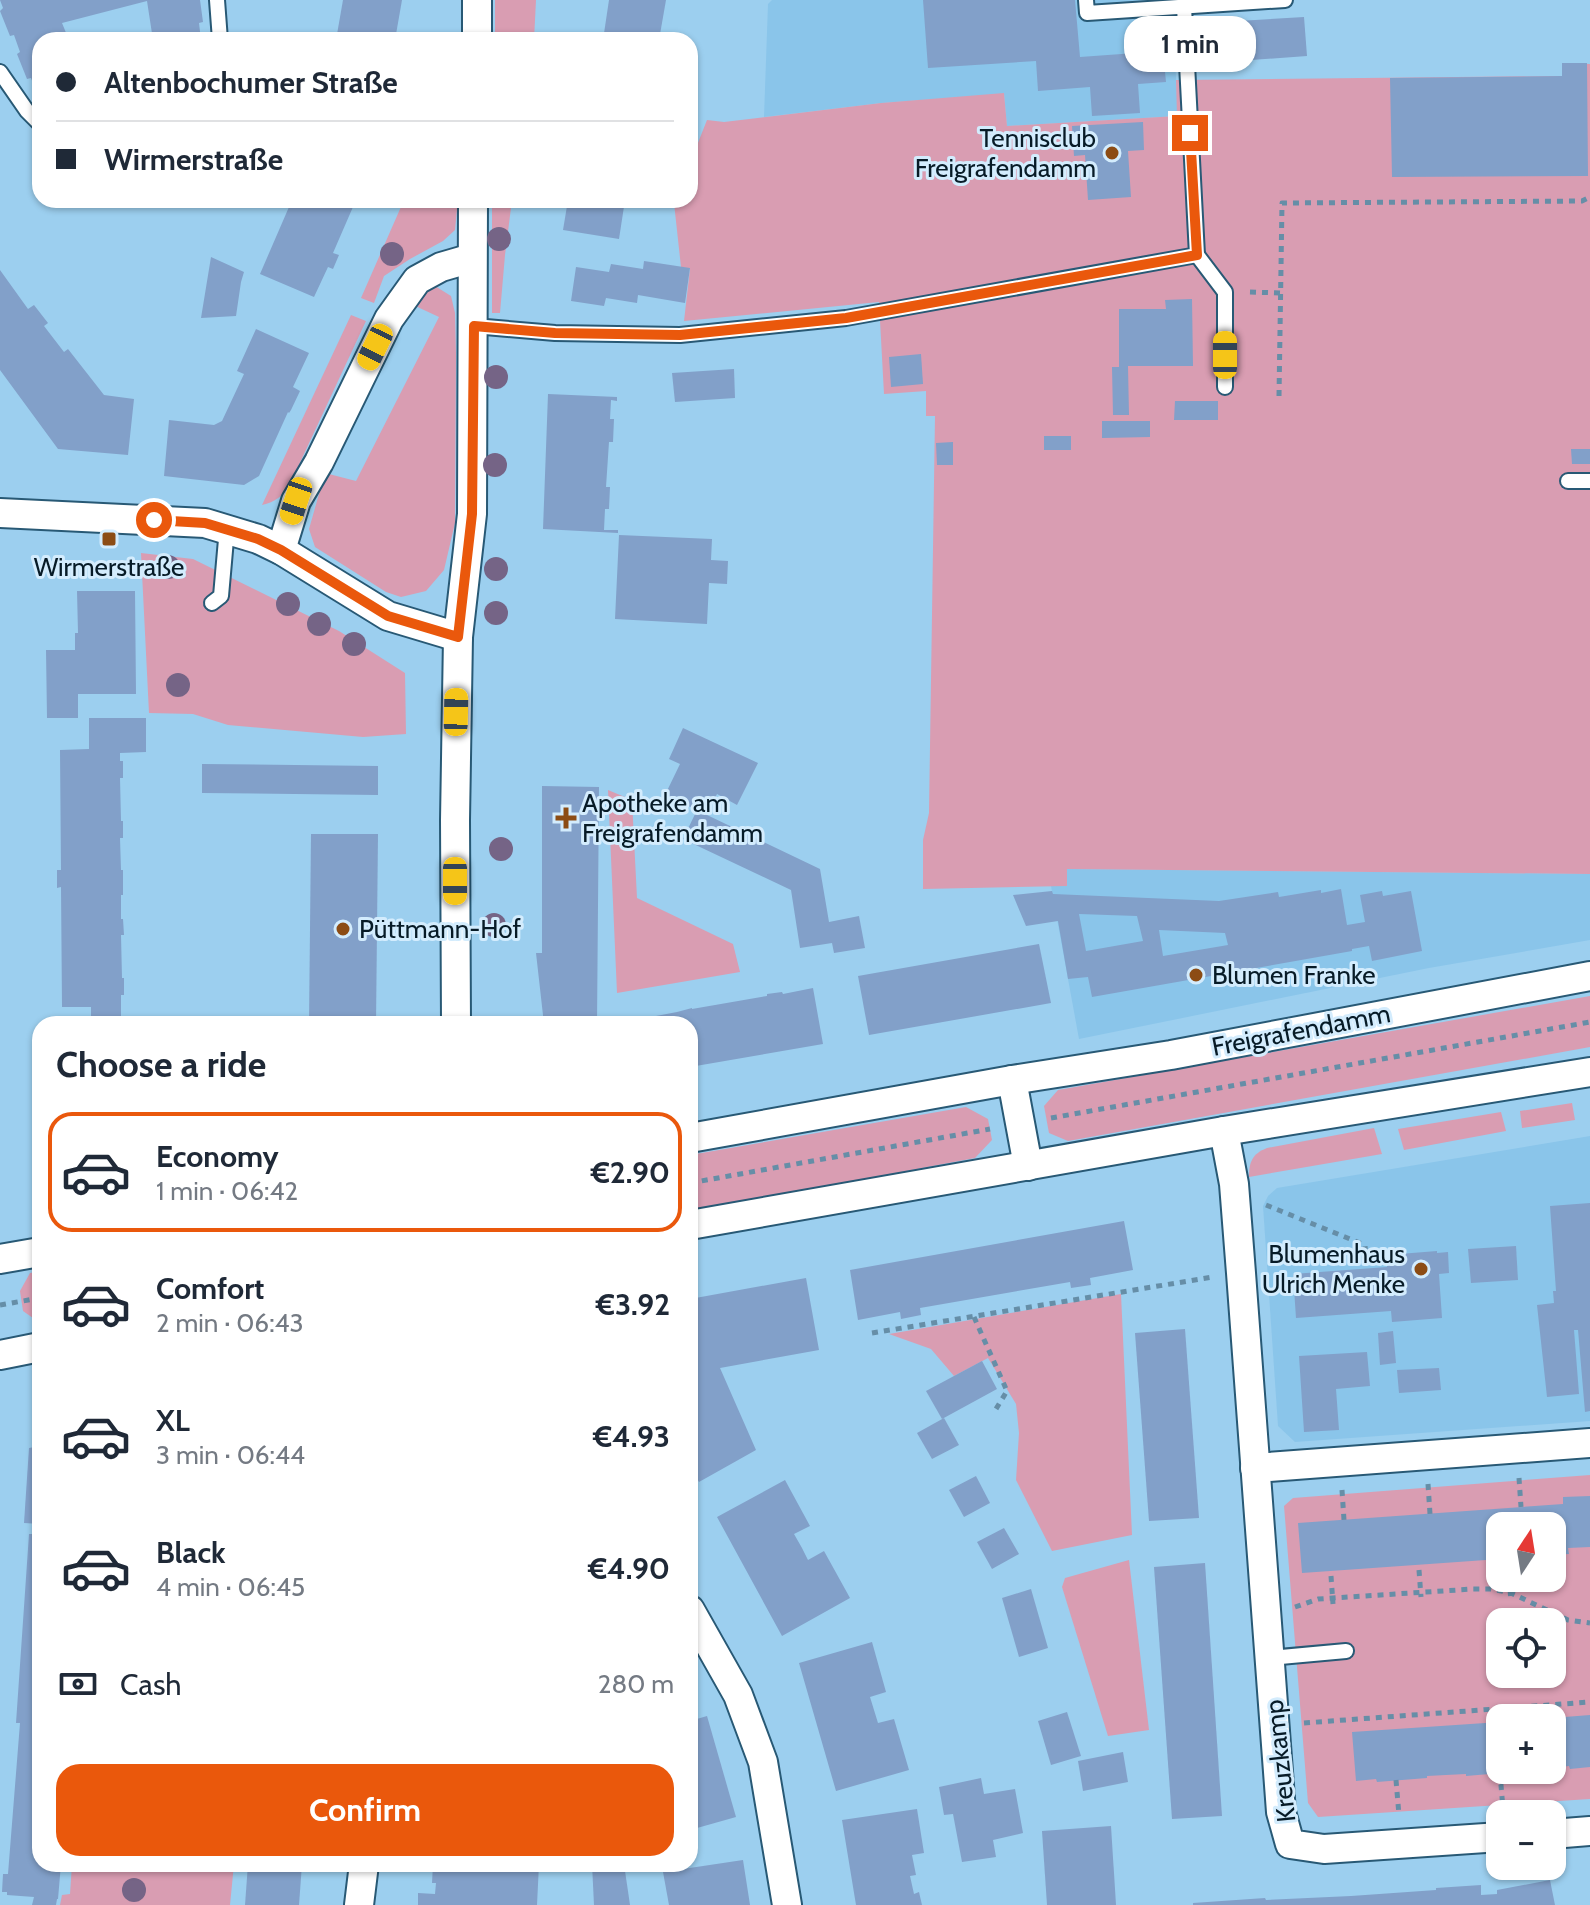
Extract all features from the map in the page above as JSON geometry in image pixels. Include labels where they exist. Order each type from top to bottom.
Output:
[{"type":"street","points":[[477,0],[477,32]]},
{"type":"street","points":[[456,1016],[458,637],[472,514],[473,208]]},
{"type":"street","points":[[281,550],[296,501],[319,462],[389,319],[417,280],[441,267],[472,258]]},
{"type":"street","points":[[0,513],[205,523],[227,528],[281,550],[388,616],[458,637]]},
{"type":"street","name":"Freigrafendamm","points":[[698,1137],[1171,1055],[1590,976]]},
{"type":"street","points":[[698,1224],[1224,1131],[1590,1072]]},
{"type":"street","points":[[1012,1080],[1028,1166]]},
{"type":"street","name":"Kreuzkamp","points":[[1224,1131],[1234,1184],[1281,1812],[1290,1844],[1324,1849],[1486,1838]]},
{"type":"street","points":[[0,1259],[32,1253]]},
{"type":"street","points":[[0,1355],[32,1349]]},
{"type":"street","points":[[1255,1468],[1590,1443]]},
{"type":"street","points":[[698,1624],[738,1695],[763,1762],[787,1905]]},
{"type":"street","points":[[1566,1833],[1590,1831]]},
{"type":"street","points":[[359,1905],[363,1872]]},
{"type":"lane","points":[[217,0],[219,32]]},
{"type":"lane","points":[[1086,0],[1087,13],[1285,0]]},
{"type":"lane","points":[[1184,7],[1197,255],[1225,292],[1225,387]]},
{"type":"lane","points":[[0,72],[32,116]]},
{"type":"lane","points":[[474,326],[555,333],[680,335],[846,318],[1197,255]]},
{"type":"lane","points":[[1568,481],[1590,481]]},
{"type":"lane","points":[[212,603],[221,596],[227,528]]},
{"type":"lane","points":[[1269,1658],[1346,1651]]},
{"type":"path","points":[[1279,396],[1282,203],[1582,201],[1590,197]]},
{"type":"path","name":"Freigrafendamm","points":[[698,1182],[1590,1022]]},
{"type":"path","points":[[1268,1205],[1365,1245],[1366,1261]]},
{"type":"path","points":[[872,1333],[1241,1273]]},
{"type":"path","points":[[0,1305],[32,1299]]},
{"type":"path","points":[[974,1317],[1007,1391],[996,1409]]},
{"type":"path","points":[[1419,1570],[1421,1595]]},
{"type":"path","points":[[1331,1576],[1333,1601]]},
{"type":"path","points":[[1266,1609],[1298,1607],[1318,1599],[1333,1601],[1491,1589],[1511,1593],[1568,1620],[1590,1623]]},
{"type":"path","points":[[1511,1593],[1511,1601]]},
{"type":"path","points":[[1274,1726],[1590,1702]]},
{"type":"shaded area","points":[[495,0],[536,0],[534,32],[495,32]]},
{"type":"shaded area","points":[[772,0],[1172,0],[1178,116],[1007,126],[1004,94],[881,103],[764,117],[768,4]]},
{"type":"shaded area","points":[[1562,63],[1590,64],[1590,874],[1067,869],[1067,886],[923,889],[923,840],[929,813],[935,416],[926,416],[926,391],[884,394],[879,302],[684,321],[690,269],[681,267],[675,208],[698,208],[698,143],[707,120],[724,122],[881,103],[1004,93],[1007,126],[1177,116],[1176,80],[1562,76]]},
{"type":"shaded area","points":[[400,208],[457,208],[455,230],[443,241],[384,276],[374,303],[361,298]]},
{"type":"shaded area","points":[[492,208],[511,208],[500,313],[492,313]]},
{"type":"shaded area","points":[[435,286],[451,296],[455,313],[455,523],[444,570],[426,591],[401,597],[386,592],[315,547],[309,529],[325,473],[356,481],[439,317],[411,304],[416,295]]},
{"type":"shaded area","points":[[351,315],[366,321],[290,484],[278,498],[262,505]]},
{"type":"shaded area","points":[[141,553],[193,559],[339,631],[405,673],[406,734],[363,737],[228,725],[193,714],[149,713]]},
{"type":"shaded area","points":[[608,790],[632,800],[637,898],[733,944],[740,972],[617,993]]},
{"type":"shaded area","points":[[1066,869],[1590,874],[1590,940],[1429,968],[1079,1039],[1051,886],[1067,885]]},
{"type":"shaded area","points":[[1590,996],[1590,1047],[1068,1141],[1049,1133],[1044,1106],[1058,1090]]},
{"type":"shaded area","points":[[1572,1103],[1575,1120],[1522,1128],[1520,1111]]},
{"type":"shaded area","points":[[966,1107],[988,1119],[992,1140],[975,1158],[698,1210],[698,1154]]},
{"type":"shaded area","points":[[1501,1112],[1506,1131],[1404,1150],[1398,1129]]},
{"type":"shaded area","points":[[1374,1128],[1382,1154],[1249,1177],[1252,1159],[1267,1148]]},
{"type":"shaded area","points":[[1590,1136],[1590,1421],[1295,1442],[1278,1426],[1263,1206],[1268,1196],[1277,1188]]},
{"type":"shaded area","points":[[30,1273],[32,1317],[23,1311],[20,1291]]},
{"type":"shaded area","points":[[1121,1294],[1132,1535],[1052,1551],[1016,1480],[1019,1433],[1016,1404],[988,1358],[954,1376],[931,1349],[889,1334]]},
{"type":"shaded area","points":[[1590,1475],[1590,1799],[1486,1800],[1486,1806],[1318,1817],[1308,1803],[1284,1506],[1293,1498]]},
{"type":"shaded area","points":[[1129,1560],[1149,1730],[1108,1736],[1062,1587],[1065,1578]]},
{"type":"shaded area","points":[[71,1872],[233,1872],[230,1905],[60,1905],[62,1895],[70,1894]]},
{"type":"building","points":[[0,0],[200,0],[203,22],[199,23],[200,32],[152,32],[147,1],[62,23],[66,32],[32,32],[32,81],[27,79],[17,54],[20,52],[14,35],[10,36],[0,11],[3,8]]},
{"type":"building","points":[[343,0],[402,0],[396,32],[337,32]]},
{"type":"building","points":[[609,0],[666,0],[660,32],[604,32]]},
{"type":"building","points":[[923,0],[1075,0],[1080,57],[1163,51],[1166,82],[1138,84],[1140,113],[1092,116],[1090,87],[1038,91],[1036,61],[928,68]]},
{"type":"building","points":[[1304,17],[1307,56],[1223,62],[1221,22]]},
{"type":"building","points":[[1562,63],[1587,63],[1588,176],[1392,177],[1390,78],[1562,76]]},
{"type":"building","points":[[1143,122],[1144,150],[1128,151],[1131,197],[1088,200],[1085,155],[1074,156],[1072,126]]},
{"type":"building","points":[[289,208],[353,208],[333,253],[339,255],[333,269],[328,267],[314,297],[260,274]]},
{"type":"building","points":[[567,208],[624,208],[619,239],[563,230]]},
{"type":"building","points":[[211,257],[244,272],[236,316],[201,318]]},
{"type":"building","points":[[644,261],[690,268],[685,303],[638,295],[637,303],[606,298],[604,306],[571,301],[576,267],[609,272],[611,264],[643,269]]},
{"type":"building","points":[[0,270],[28,309],[34,305],[48,323],[44,326],[64,352],[68,349],[104,395],[134,399],[128,455],[58,449],[0,370]]},
{"type":"building","points":[[1192,299],[1193,366],[1128,366],[1129,415],[1113,415],[1112,367],[1119,367],[1119,309],[1166,309],[1165,300]]},
{"type":"building","points":[[256,329],[309,353],[293,387],[300,391],[259,476],[244,485],[164,476],[169,420],[214,425],[222,421],[244,374],[237,371]]},
{"type":"building","points":[[921,354],[923,384],[891,387],[889,357]]},
{"type":"building","points":[[734,369],[735,398],[675,402],[672,373]]},
{"type":"building","points":[[548,394],[617,397],[617,401],[611,400],[613,442],[609,442],[606,487],[610,487],[609,509],[605,509],[604,530],[618,530],[618,533],[543,529]]},
{"type":"building","points":[[1175,401],[1218,401],[1218,420],[1174,420]]},
{"type":"building","points":[[1102,421],[1150,421],[1150,437],[1102,438]]},
{"type":"building","points":[[1044,436],[1071,436],[1071,450],[1044,450]]},
{"type":"building","points":[[953,442],[953,465],[937,465],[936,443]]},
{"type":"building","points":[[1571,449],[1590,449],[1590,464],[1572,464]]},
{"type":"building","points":[[619,535],[712,539],[711,560],[728,561],[727,584],[709,583],[707,624],[615,619]]},
{"type":"building","points":[[77,591],[135,591],[136,694],[78,694],[78,718],[47,718],[46,650],[75,650],[75,633],[78,633]]},
{"type":"building","points":[[89,718],[146,718],[146,752],[120,753],[120,761],[123,761],[123,778],[120,778],[123,838],[120,838],[124,935],[121,935],[124,995],[121,995],[121,1016],[91,1016],[91,1007],[62,1007],[61,887],[57,888],[57,870],[61,870],[60,750],[89,749]]},
{"type":"building","points":[[683,728],[758,763],[737,805],[717,794],[707,815],[820,869],[829,922],[859,916],[865,948],[834,953],[832,943],[800,948],[791,890],[683,839],[697,810],[665,795],[680,764],[669,759]]},
{"type":"building","points":[[202,764],[378,766],[378,795],[202,793]]},
{"type":"building","points":[[542,786],[599,787],[597,1016],[543,1016],[536,953],[542,953]]},
{"type":"building","name":"Püttmann-Hof","points":[[311,834],[378,834],[376,1016],[309,1016]]},
{"type":"building","points":[[1341,889],[1347,925],[1365,922],[1360,895],[1382,891],[1383,896],[1411,891],[1422,951],[1372,961],[1369,946],[1092,997],[1088,977],[1068,979],[1058,921],[1026,926],[1013,895],[1052,891],[1053,894],[1219,901],[1278,892],[1279,897],[1321,890],[1321,893]],"holes":[[[1079,914],[1137,916],[1143,941],[1086,951]],[[1159,930],[1225,933],[1228,945],[1163,956]]]},
{"type":"building","points":[[1039,944],[1051,1003],[869,1035],[858,976]]},
{"type":"building","points":[[813,988],[823,1044],[698,1066],[698,1016],[656,1016],[767,994]]},
{"type":"building","points":[[1590,1203],[1590,1411],[1585,1412],[1578,1330],[1574,1330],[1579,1394],[1547,1397],[1537,1305],[1554,1303],[1553,1291],[1556,1291],[1550,1206]]},
{"type":"building","points":[[1124,1221],[1133,1270],[1090,1278],[1091,1285],[1071,1288],[1070,1282],[920,1308],[921,1315],[901,1319],[900,1312],[858,1320],[850,1270]]},
{"type":"building","points":[[1516,1246],[1518,1280],[1471,1283],[1468,1249]]},
{"type":"building","points":[[1448,1252],[1449,1273],[1439,1274],[1442,1318],[1392,1322],[1391,1311],[1296,1318],[1293,1274],[1387,1267],[1387,1255]]},
{"type":"building","points":[[806,1278],[819,1350],[720,1368],[756,1450],[699,1482],[698,1480],[698,1298]]},
{"type":"building","points":[[1185,1329],[1199,1518],[1149,1521],[1135,1333]]},
{"type":"building","points":[[1393,1331],[1396,1363],[1380,1365],[1378,1333]]},
{"type":"building","points":[[1367,1352],[1370,1386],[1336,1389],[1339,1430],[1304,1432],[1299,1356]]},
{"type":"building","points":[[982,1361],[997,1389],[942,1419],[926,1391]]},
{"type":"building","points":[[1439,1368],[1441,1390],[1399,1393],[1397,1370]]},
{"type":"building","points":[[944,1418],[959,1445],[932,1459],[917,1433]]},
{"type":"building","points":[[32,1447],[32,1524],[24,1523],[29,1448]]},
{"type":"building","points":[[976,1476],[990,1503],[964,1517],[949,1490]]},
{"type":"building","points":[[785,1480],[810,1526],[794,1534],[808,1560],[824,1551],[850,1598],[782,1636],[717,1517]]},
{"type":"building","points":[[1590,1496],[1590,1547],[1568,1548],[1569,1554],[1566,1554],[1566,1512],[1486,1512],[1486,1560],[1302,1573],[1298,1523],[1563,1504],[1563,1497]]},
{"type":"building","points":[[1004,1528],[1019,1554],[992,1569],[977,1542]]},
{"type":"building","points":[[29,1534],[32,1534],[32,1872],[60,1872],[56,1905],[32,1905],[34,1897],[2,1892],[3,1874],[8,1874],[20,1723],[16,1723]]},
{"type":"building","points":[[1205,1563],[1222,1816],[1172,1819],[1154,1567]]},
{"type":"building","points":[[1031,1589],[1048,1648],[1019,1657],[1002,1598]]},
{"type":"building","points":[[872,1642],[886,1692],[870,1697],[878,1723],[894,1719],[909,1770],[836,1791],[799,1663]]},
{"type":"building","points":[[1067,1712],[1081,1756],[1051,1765],[1038,1721]]},
{"type":"building","points":[[1590,1715],[1590,1767],[1570,1769],[1566,1766],[1566,1717]]},
{"type":"building","points":[[707,1716],[736,1817],[698,1828],[698,1719]]},
{"type":"building","points":[[1486,1723],[1486,1774],[1356,1781],[1352,1732]]},
{"type":"building","points":[[1123,1752],[1128,1782],[1083,1791],[1078,1761]]},
{"type":"building","points":[[981,1778],[984,1794],[1015,1789],[1023,1833],[993,1840],[996,1857],[962,1862],[953,1814],[944,1815],[939,1787]]},
{"type":"building","points":[[917,1809],[924,1853],[912,1855],[916,1875],[910,1876],[914,1894],[919,1892],[922,1905],[856,1905],[842,1820]]},
{"type":"building","points":[[1111,1826],[1116,1905],[1047,1905],[1042,1831]]},
{"type":"building","points":[[743,1860],[750,1905],[669,1905],[663,1872],[698,1872],[698,1867]]},
{"type":"building","points":[[247,1872],[301,1872],[299,1905],[245,1905]]},
{"type":"building","points":[[433,1872],[539,1872],[537,1905],[418,1905],[418,1893],[435,1894],[436,1883],[432,1883]]},
{"type":"building","points":[[592,1872],[625,1872],[630,1905],[594,1905]]},
{"type":"building","points":[[1550,1880],[1555,1905],[1193,1905],[1481,1885],[1481,1895],[1497,1894],[1497,1890]]},
{"type":"place","name":"Tennisclub Freigrafendamm","points":[[1112,153]]},
{"type":"place","name":"Wirmerstraße","points":[[109,539]]},
{"type":"place","name":"Apotheke am Freigrafendamm","points":[[566,818]]},
{"type":"place","name":"Püttmann-Hof","points":[[343,929]]},
{"type":"place","name":"Blumen Franke","points":[[1196,975]]},
{"type":"place","name":"Blumenhaus Ulrich Menke","points":[[1421,1269]]},
{"type":"route","points":[[154,520],[205,523],[258,539],[388,616],[458,637],[472,514],[474,326],[555,333],[680,335],[846,318],[1197,255],[1190,133]]}]
